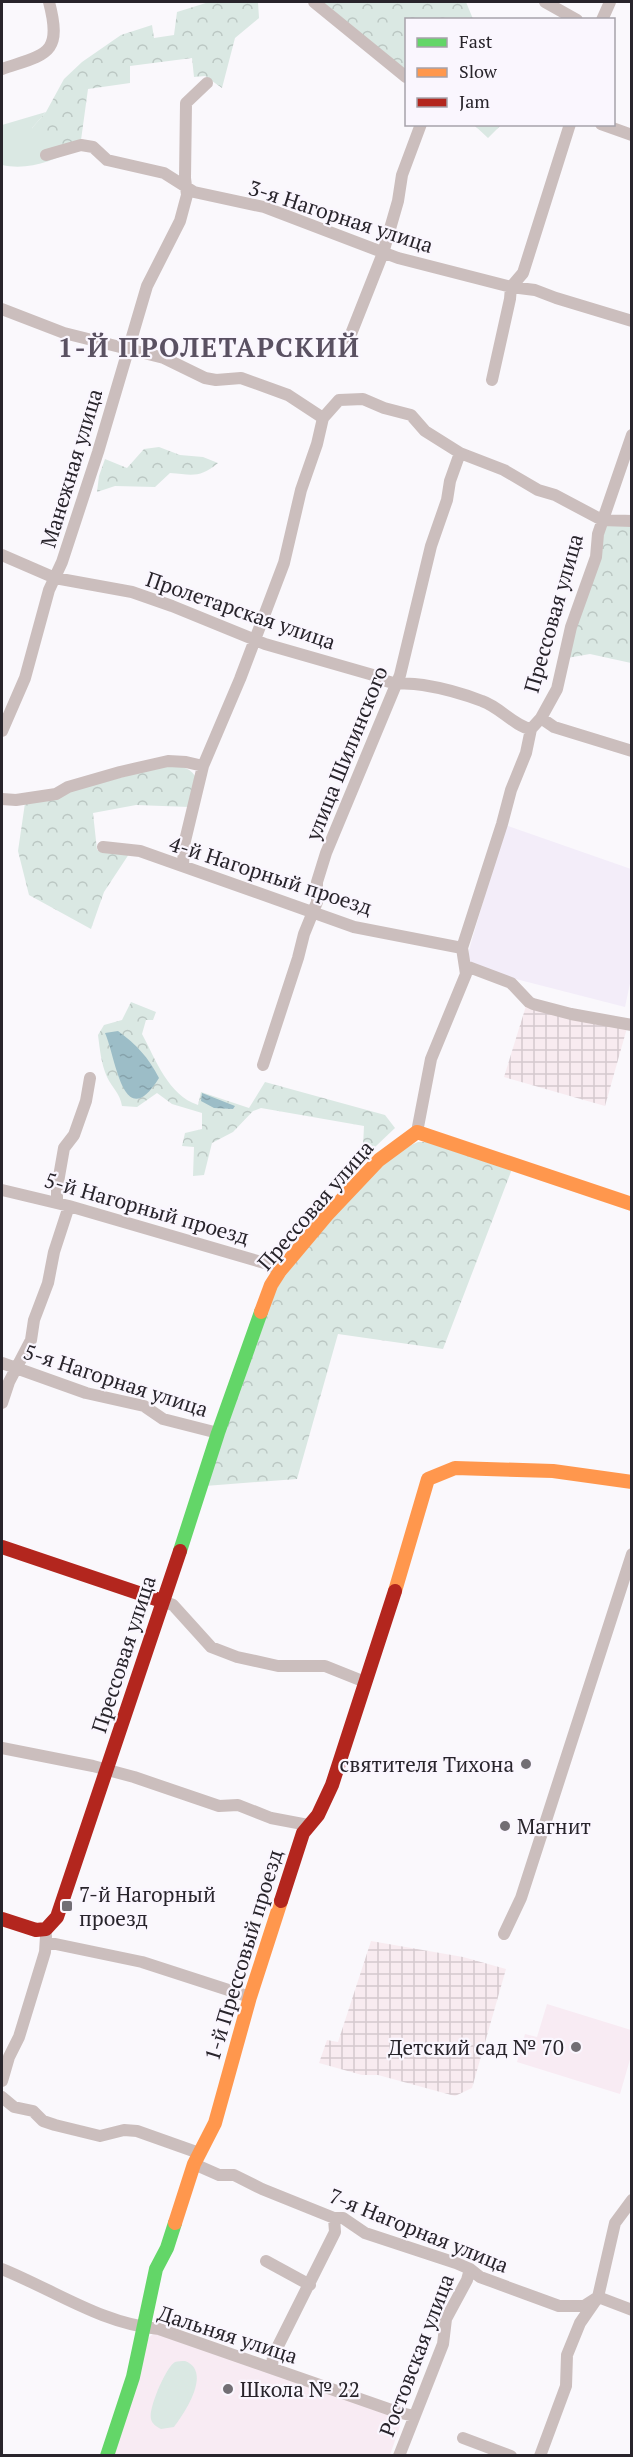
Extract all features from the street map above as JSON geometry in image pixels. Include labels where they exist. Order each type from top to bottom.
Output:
[{"type":"street","points":[[2,69],[41,55],[52,46],[55,36],[50,2]]},
{"type":"street","points":[[314,2],[405,76]]},
{"type":"street","points":[[545,2],[573,18]]},
{"type":"street","points":[[603,18],[610,2]]},
{"type":"street","name":"Манежная улица","points":[[2,731],[26,678],[49,590],[98,452],[147,286],[180,220],[187,195],[186,103],[207,83]]},
{"type":"street","points":[[349,339],[383,254],[398,201],[402,175],[420,126]]},
{"type":"street","points":[[492,380],[511,287],[523,273],[569,126]]},
{"type":"street","points":[[607,126],[632,135]]},
{"type":"street","name":"3-я Нагорная улица","points":[[45,155],[81,145],[93,147],[107,160],[165,173],[194,192],[264,207],[383,254],[511,287],[535,290],[632,321]]},
{"type":"street","points":[[2,309],[64,333],[164,358],[205,378],[216,380],[241,378],[288,395],[323,418]]},
{"type":"street","points":[[183,866],[184,845],[203,766],[284,563],[301,490],[317,444],[323,418],[339,400],[363,399],[384,408],[411,415],[425,431],[460,453],[504,470],[538,490],[555,495],[602,520],[632,521]]},
{"type":"street","name":"Прессовая улица","points":[[462,948],[502,824],[510,790],[526,753],[531,729],[541,718],[557,689],[572,627],[596,557],[602,520],[632,435]]},
{"type":"street","name":"улица Шилинского","points":[[263,1065],[304,933],[317,902],[317,882],[326,853],[396,685],[414,621],[431,546],[460,453]]},
{"type":"street","name":"Пролетарская улица","points":[[2,555],[55,578],[132,592],[255,640],[373,675],[396,685],[422,685],[482,701],[501,710],[524,728],[531,729]]},
{"type":"street","points":[[541,718],[554,727],[632,751]]},
{"type":"street","points":[[2,799],[16,800],[56,794],[68,787],[168,761],[203,766]]},
{"type":"street","name":"4-й Нагорный проезд","points":[[103,847],[140,851],[354,927],[462,948]]},
{"type":"street","points":[[462,948],[466,974],[431,1059],[417,1132],[632,1204]]},
{"type":"street","points":[[466,966],[511,983],[533,1004],[571,1014],[632,1025]]},
{"type":"street","points":[[2,1403],[9,1382],[31,1340],[34,1320],[48,1283],[63,1204],[57,1188],[64,1148],[74,1135],[86,1101],[90,1078]]},
{"type":"street","name":"Прессовая улица","points":[[2,2081],[9,2057],[19,2037],[45,1952],[46,1935],[57,1917],[108,1770],[218,1433],[271,1286],[280,1271],[362,1177],[401,1141],[417,1132]]},
{"type":"street","name":"5-й Нагорный проезд","points":[[2,1190],[63,1204],[268,1264],[280,1271]]},
{"type":"street","name":"5-я Нагорная улица","points":[[2,1363],[86,1393],[144,1406],[163,1419],[218,1433]]},
{"type":"street","name":"1-й Прессовый проезд","points":[[107,2456],[133,2377],[156,2269],[166,2248],[196,2158],[215,2124],[250,1997],[303,1833],[318,1815],[332,1785],[428,1479],[455,1468],[553,1471],[632,1482]]},
{"type":"street","points":[[2,1547],[173,1605],[211,1647],[237,1657],[278,1666],[325,1666],[365,1682]]},
{"type":"street","points":[[504,1934],[521,1898],[632,1554]]},
{"type":"street","points":[[2,1748],[108,1770],[219,1806],[238,1805],[271,1818],[309,1825]]},
{"type":"street","points":[[2,1919],[46,1935],[142,1962],[250,1997]]},
{"type":"street","name":"7-я Нагорная улица","points":[[2,2097],[14,2107],[33,2111],[43,2121],[55,2125],[100,2136],[124,2130],[137,2131],[196,2158],[219,2175],[234,2175],[262,2189],[334,2218],[343,2218],[365,2233],[470,2269],[480,2277],[559,2306],[584,2306],[597,2297]]},
{"type":"street","points":[[540,2456],[566,2386],[567,2355],[580,2323],[597,2297],[615,2223],[632,2200]]},
{"type":"street","points":[[272,2367],[273,2356],[335,2232],[334,2218]]},
{"type":"street","points":[[266,2261],[310,2285]]},
{"type":"street","name":"Дальняя улица","points":[[2,2269],[37,2283],[112,2320],[159,2329],[397,2412],[414,2415]]},
{"type":"street","name":"Ростовская улица","points":[[399,2456],[442,2344],[446,2319],[467,2280],[470,2269]]},
{"type":"street","points":[[597,2297],[632,2310]]},
{"type":"street","points":[[463,2438],[511,2456]]},
{"type":"shaded area","points":[[505,825],[631,869],[632,974],[625,1007],[485,971],[469,961],[469,950]]},
{"type":"shaded area","points":[[526,1006],[627,1028],[605,1106],[504,1077]]},
{"type":"shaded area","points":[[371,1941],[463,1957],[506,1969],[472,2088],[455,2096],[378,2075],[362,2075],[319,2063],[327,2040],[338,2042]]},
{"type":"shaded area","name":"Детский сад № 70","points":[[547,2004],[631,2030],[631,2056],[620,2094],[517,2062],[525,2034],[537,2037]]},
{"type":"shaded area","name":"Школа № 22","points":[[160,2332],[395,2416],[400,2426],[390,2455],[111,2456],[147,2339]]},
{"type":"green space","points":[[209,2],[258,2],[259,18],[235,38],[222,88],[205,76],[194,77],[192,58],[130,66],[130,83],[88,89],[81,140],[51,146],[32,128],[46,112],[64,79],[82,62],[121,35],[152,25],[154,38],[174,35],[177,12]]},
{"type":"green space","points":[[323,2],[466,2],[473,18],[405,18],[405,71]]},
{"type":"green space","points":[[46,112],[32,128],[81,140],[78,149],[50,160],[22,167],[2,165],[2,125]]},
{"type":"green space","points":[[475,126],[500,126],[488,138]]},
{"type":"green space","points":[[159,447],[180,455],[203,457],[218,463],[201,473],[170,473],[155,487],[115,486],[97,492],[99,476],[105,459],[127,468],[144,449]]},
{"type":"green space","points":[[611,523],[631,525],[631,663],[590,654],[567,658],[604,527]]},
{"type":"green space","points":[[168,765],[186,768],[195,776],[189,807],[136,805],[93,813],[97,850],[129,854],[104,892],[91,929],[29,895],[18,851],[25,803]]},
{"type":"green space","points":[[131,1002],[156,1012],[153,1020],[146,1020],[142,1034],[171,1085],[188,1100],[198,1105],[201,1092],[249,1108],[265,1082],[385,1115],[395,1128],[375,1147],[363,1146],[364,1126],[261,1108],[253,1111],[233,1132],[212,1143],[204,1175],[193,1176],[194,1147],[182,1146],[185,1133],[202,1129],[202,1113],[172,1104],[157,1093],[137,1107],[122,1106],[105,1072],[98,1035],[104,1025],[122,1020]]},
{"type":"green space","points":[[418,1142],[432,1142],[512,1169],[443,1349],[338,1334],[297,1479],[205,1486],[275,1291],[300,1257],[368,1177],[391,1157]]},
{"type":"green space","points":[[185,2361],[193,2366],[196,2373],[197,2382],[194,2392],[174,2427],[161,2429],[151,2419],[155,2398],[171,2365]]},
{"type":"water","points":[[118,1031],[142,1052],[159,1078],[147,1094],[137,1099],[129,1096],[123,1086],[105,1033]]},
{"type":"water","points":[[202,1093],[235,1106],[233,1109],[214,1108],[201,1101]]},
{"type":"traffic: fast","points":[[180,1551],[218,1433],[261,1312]]},
{"type":"traffic: fast","points":[[107,2456],[133,2377],[156,2269],[167,2248],[175,2223]]},
{"type":"traffic: slow","points":[[261,1312],[271,1285],[280,1271],[327,1215],[379,1160],[417,1132],[632,1204]]},
{"type":"traffic: slow","points":[[395,1591],[428,1479],[455,1468],[553,1471],[632,1482]]},
{"type":"traffic: slow","points":[[175,2223],[194,2164],[215,2123],[250,1997],[281,1901]]},
{"type":"traffic: jam","points":[[2,1547],[162,1601]]},
{"type":"traffic: jam","points":[[2,1919],[36,1930],[46,1929],[57,1917],[180,1551]]},
{"type":"traffic: jam","points":[[281,1901],[303,1833],[318,1815],[332,1785],[395,1591]]},
{"type":"place","name":"святителя Тихона","points":[[526,1764]]},
{"type":"place","name":"Магнит","points":[[505,1826]]},
{"type":"place","name":"7-й Нагорный проезд","points":[[67,1906]]},
{"type":"place","name":"Детский сад № 70","points":[[576,2047]]},
{"type":"place","name":"Школа № 22","points":[[228,2389]]},
{"type":"district","name":"1-Й ПРОЛЕТАРСКИЙ","points":[[209,347]]}]
